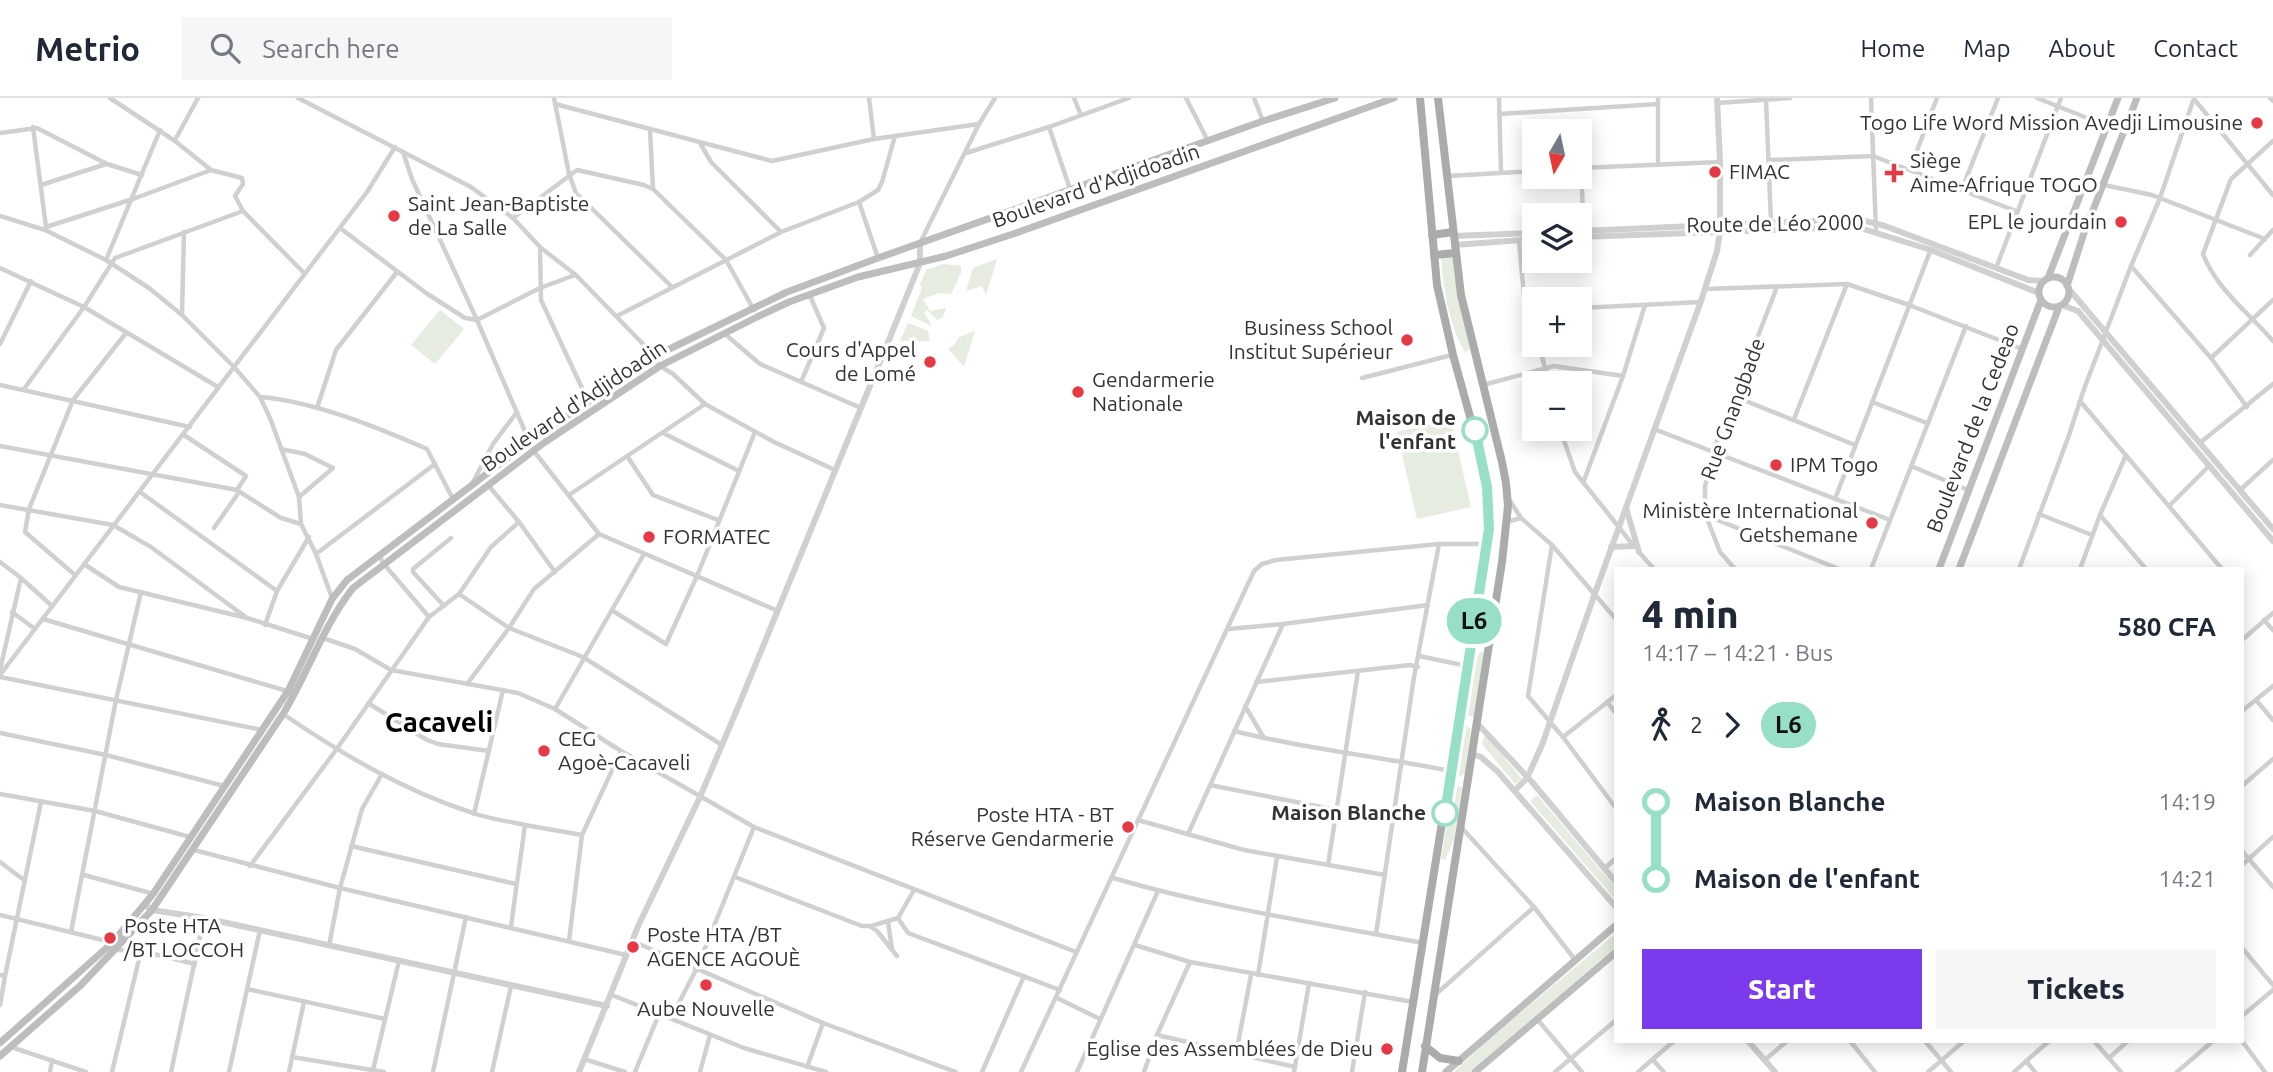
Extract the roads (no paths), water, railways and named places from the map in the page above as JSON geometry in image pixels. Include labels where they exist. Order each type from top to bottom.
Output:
[{"type":"main road","name":"Boulevard d'Adjidoadin","points":[[0,1056],[81,985],[145,905],[156,897],[194,850],[283,714],[332,599],[347,580],[530,441],[655,356],[787,292],[1263,121],[1335,98]]},
{"type":"main road","name":"Boulevard d'Adjidoadin","points":[[0,1043],[152,910],[156,897],[191,837],[262,730],[291,694],[347,595],[383,563],[533,450],[660,366],[789,302],[859,277],[920,264],[1016,233],[1394,98]]},
{"type":"main road","points":[[1402,1072],[1487,544],[1489,507],[1475,430],[1441,308],[1420,98]]},
{"type":"main road","points":[[1422,1072],[1507,522],[1507,496],[1502,462],[1463,307],[1438,98]]},
{"type":"main road","points":[[2118,98],[2040,297],[2049,307],[2061,306],[2068,298],[2076,255],[2137,98]]},
{"type":"main road","points":[[1432,235],[1454,242]]},
{"type":"main road","points":[[1434,255],[1454,242]]},
{"type":"main road","points":[[2046,280],[2061,279],[2068,287]]},
{"type":"main road","name":"Boulevard de la Cedeao","points":[[1940,567],[2023,349],[2040,297]]},
{"type":"main road","name":"Boulevard de la Cedeao","points":[[1960,567],[2061,306]]},
{"type":"main road","points":[[412,530],[415,539]]},
{"type":"main road","points":[[1458,722],[1467,719],[1476,722]]},
{"type":"main road","points":[[1450,773],[1458,782],[1468,779]]},
{"type":"main road","points":[[1446,1072],[1614,927]]},
{"type":"main road","points":[[1475,1072],[1614,955]]},
{"type":"main road","points":[[1425,1046],[1440,1058],[1459,1061]]},
{"type":"street","points":[[110,98],[160,130],[211,170],[242,178],[243,184],[235,196],[243,211],[304,273]]},
{"type":"street","points":[[175,141],[198,98]]},
{"type":"street","points":[[298,98],[471,187],[513,218],[541,248],[576,275],[655,356],[660,366],[673,374],[705,404],[755,432],[835,470]]},
{"type":"street","points":[[869,98],[874,139]]},
{"type":"street","points":[[579,1072],[632,941],[700,797],[778,611],[920,264],[920,244],[979,124],[995,98]]},
{"type":"street","points":[[1074,98],[1081,114]]},
{"type":"street","points":[[966,153],[1129,98]]},
{"type":"street","points":[[1186,98],[1208,141]]},
{"type":"street","points":[[1254,98],[1263,121]]},
{"type":"street","points":[[1499,98],[1501,172]]},
{"type":"street","points":[[1515,790],[1527,778],[1550,723],[1611,547],[1706,289],[1717,251],[1720,227],[1717,100],[1790,98]]},
{"type":"street","points":[[1871,98],[1876,227]]},
{"type":"street","points":[[1910,169],[1937,98]]},
{"type":"street","points":[[1962,189],[1998,98]]},
{"type":"street","points":[[2037,98],[2107,126]]},
{"type":"street","points":[[1996,268],[2061,98]]},
{"type":"street","points":[[2194,99],[2273,195]]},
{"type":"street","points":[[2019,567],[2102,340],[2160,198],[2194,99]]},
{"type":"street","points":[[1766,100],[1771,222]]},
{"type":"street","points":[[671,286],[578,195],[569,174],[555,101],[650,130],[772,162],[874,139],[979,124]]},
{"type":"street","points":[[1499,114],[1658,101],[1658,165]]},
{"type":"street","points":[[0,133],[33,127],[107,164],[142,176]]},
{"type":"street","points":[[33,127],[45,228]]},
{"type":"street","points":[[1049,127],[1070,190]]},
{"type":"street","points":[[24,390],[84,307],[108,261],[160,130]]},
{"type":"street","points":[[650,130],[653,189]]},
{"type":"street","points":[[617,316],[781,232],[859,202],[881,186],[895,136]]},
{"type":"street","points":[[2273,141],[2231,178],[2203,254],[2220,283],[2242,311],[2273,341]]},
{"type":"street","points":[[700,143],[710,162],[781,232]]},
{"type":"street","points":[[0,674],[340,229],[395,147]]},
{"type":"street","points":[[402,151],[416,189],[533,450],[600,534],[778,611]]},
{"type":"street","points":[[1770,160],[1873,156],[2016,211]]},
{"type":"street","points":[[1592,168],[1720,162]]},
{"type":"street","points":[[41,185],[107,164]]},
{"type":"street","points":[[513,218],[569,174],[581,169],[653,189],[726,260],[757,317]]},
{"type":"street","points":[[45,228],[211,170]]},
{"type":"street","points":[[1447,176],[1522,171]]},
{"type":"street","points":[[2104,185],[2160,198],[2265,239]]},
{"type":"street","points":[[859,202],[878,258]]},
{"type":"street","points":[[108,261],[243,211]]},
{"type":"street","points":[[0,216],[45,228],[108,261],[149,288],[182,315],[234,367],[260,397],[299,497],[301,524],[309,537],[332,599]]},
{"type":"street","name":"Route de Léo 2000","points":[[1720,227],[1846,219],[2028,280],[2046,280]]},
{"type":"street","name":"Route de Léo 2000","points":[[1592,233],[1720,227],[1876,227]]},
{"type":"street","points":[[340,229],[462,317],[477,320],[540,288],[576,275]]},
{"type":"street","points":[[2250,255],[2273,230]]},
{"type":"street","points":[[182,315],[184,232]]},
{"type":"street","points":[[1454,242],[1522,234]]},
{"type":"street","points":[[1519,240],[1525,287]]},
{"type":"street","points":[[1454,242],[1522,240]]},
{"type":"street","points":[[1835,499],[1932,247]]},
{"type":"street","name":"Route de Léo 2000","points":[[1932,247],[2040,297]]},
{"type":"street","points":[[541,248],[541,300],[581,390],[589,401]]},
{"type":"street","points":[[2131,266],[2211,358],[2247,407]]},
{"type":"street","points":[[0,268],[84,307],[218,387]]},
{"type":"street","points":[[317,408],[336,350],[397,272]]},
{"type":"street","points":[[0,344],[31,281]]},
{"type":"street","points":[[1706,289],[1847,284],[2023,349]]},
{"type":"street","points":[[1794,419],[1847,284]]},
{"type":"street","name":"Rue Gnangbade","points":[[1705,515],[1704,487],[1713,452],[1777,287]]},
{"type":"street","points":[[2068,287],[2273,529]]},
{"type":"street","points":[[801,382],[824,328],[810,296]]},
{"type":"street","points":[[2211,358],[2273,299]]},
{"type":"street","points":[[1592,307],[1702,302]]},
{"type":"street","points":[[1583,483],[1646,305]]},
{"type":"street","points":[[2061,306],[2078,311],[2273,541]]},
{"type":"street","points":[[1872,567],[1966,326]]},
{"type":"street","points":[[75,575],[24,530],[29,509],[74,400],[126,333]]},
{"type":"street","points":[[725,333],[760,364],[861,408]]},
{"type":"street","points":[[1362,378],[1453,355]]},
{"type":"street","points":[[1542,357],[1546,371]]},
{"type":"street","points":[[1483,385],[1554,366],[1623,376]]},
{"type":"street","points":[[2201,442],[2273,384]]},
{"type":"street","points":[[0,385],[190,427]]},
{"type":"street","points":[[260,397],[297,402],[317,408],[424,448],[429,451],[453,499]]},
{"type":"street","points":[[1736,397],[1855,445]]},
{"type":"street","points":[[2080,401],[2219,567]]},
{"type":"street","points":[[1872,402],[1927,423]]},
{"type":"street","points":[[569,496],[705,404]]},
{"type":"street","points":[[471,486],[493,444],[517,412]]},
{"type":"street","points":[[1654,429],[1889,520]]},
{"type":"street","points":[[613,611],[666,644],[697,576],[755,432]]},
{"type":"street","points":[[663,433],[739,471]]},
{"type":"street","points":[[184,435],[246,475],[214,528]]},
{"type":"street","points":[[1563,441],[1568,457],[1583,483],[1652,567]]},
{"type":"street","points":[[0,446],[238,491],[281,518],[301,524]]},
{"type":"street","points":[[281,449],[305,454],[333,468],[299,497]]},
{"type":"street","points":[[2082,567],[2092,535],[2126,455]]},
{"type":"street","points":[[627,456],[653,495],[718,520]]},
{"type":"street","points":[[2239,490],[2273,460]]},
{"type":"street","points":[[316,554],[435,464]]},
{"type":"street","points":[[2169,506],[2210,465]]},
{"type":"street","points":[[1911,466],[1968,490]]},
{"type":"street","points":[[488,485],[555,572]]},
{"type":"street","points":[[140,492],[277,591]]},
{"type":"street","points":[[1507,496],[1521,518],[1552,545],[1614,617]]},
{"type":"street","points":[[0,505],[113,525],[152,547],[247,618]]},
{"type":"street","points":[[1626,507],[1636,549]]},
{"type":"street","points":[[2039,514],[2092,535]]},
{"type":"street","points":[[1705,515],[1720,552],[1733,567]]},
{"type":"street","points":[[1705,515],[1834,567]]},
{"type":"street","points":[[2100,515],[2144,567]]},
{"type":"street","points":[[1507,522],[1521,518]]},
{"type":"street","points":[[250,866],[336,751],[429,617],[459,594],[491,547],[519,522]]},
{"type":"street","points":[[467,684],[534,589],[600,534]]},
{"type":"street","points":[[265,625],[277,591],[309,537]]},
{"type":"street","points":[[444,606],[413,569],[451,538]]},
{"type":"street","points":[[1021,1072],[1254,570],[1262,564],[1276,560],[1439,544],[1487,544]]},
{"type":"street","points":[[1376,934],[1414,677],[1439,544]]},
{"type":"street","points":[[1552,545],[1527,690],[1530,699],[1563,737],[1614,806]]},
{"type":"street","points":[[1611,547],[1636,549]]},
{"type":"street","points":[[379,554],[383,563],[429,617]]},
{"type":"street","points":[[555,709],[644,554]]},
{"type":"street","points":[[0,562],[52,606]]},
{"type":"street","points":[[84,564],[119,587],[247,618],[313,639]]},
{"type":"street","points":[[0,674],[21,578]]},
{"type":"street","points":[[71,932],[116,700],[141,592]]},
{"type":"street","points":[[459,594],[509,628],[583,657],[722,745]]},
{"type":"street","points":[[1228,629],[1428,606]]},
{"type":"street","points":[[12,612],[35,629]]},
{"type":"street","points":[[2244,638],[2273,613]]},
{"type":"street","points":[[43,618],[291,694]]},
{"type":"street","points":[[2264,620],[2273,630]]},
{"type":"street","points":[[1188,834],[1283,624]]},
{"type":"street","points":[[322,638],[355,649],[391,670],[518,693],[555,709],[621,751],[754,827],[1076,952]]},
{"type":"street","points":[[1419,656],[1466,666]]},
{"type":"street","points":[[1256,682],[1410,665],[1418,667]]},
{"type":"street","points":[[1328,865],[1358,671]]},
{"type":"street","points":[[0,674],[262,730]]},
{"type":"street","points":[[2244,710],[2273,686]]},
{"type":"street","points":[[474,814],[503,690]]},
{"type":"street","points":[[1563,737],[1614,696]]},
{"type":"street","points":[[2256,700],[2273,720]]},
{"type":"street","points":[[1607,702],[1614,711]]},
{"type":"street","points":[[368,703],[427,740],[489,751]]},
{"type":"street","points":[[1245,706],[1264,738]]},
{"type":"street","points":[[283,714],[336,751],[415,790],[474,814],[582,835]]},
{"type":"street","points":[[1476,722],[1538,789],[1614,880]]},
{"type":"street","points":[[1234,731],[1402,761],[1450,773]]},
{"type":"street","points":[[0,733],[106,755],[224,786]]},
{"type":"street","points":[[569,942],[582,835],[621,751]]},
{"type":"street","points":[[1472,754],[1487,761],[1515,790],[1614,905]]},
{"type":"street","points":[[2244,784],[2273,759]]},
{"type":"street","points":[[329,946],[340,888],[363,804],[382,774]]},
{"type":"street","points":[[1210,785],[1336,810]]},
{"type":"street","points":[[1524,802],[1538,789]]},
{"type":"street","points":[[0,794],[95,811],[191,837]]},
{"type":"street","points":[[0,1006],[3,975],[41,801]]},
{"type":"street","points":[[1138,820],[1244,850],[1385,875]]},
{"type":"street","points":[[511,926],[525,825]]},
{"type":"street","points":[[1461,826],[1534,907],[1576,962]]},
{"type":"street","points":[[671,1018],[697,968],[754,827]]},
{"type":"street","points":[[2244,863],[2273,837]]},
{"type":"street","points":[[351,846],[516,884]]},
{"type":"street","points":[[194,850],[222,855],[250,866],[340,888],[626,955]]},
{"type":"street","points":[[2244,853],[2273,887]]},
{"type":"street","points":[[1258,975],[1278,857]]},
{"type":"street","points":[[1605,868],[1614,860]]},
{"type":"street","points":[[0,862],[24,880]]},
{"type":"street","points":[[84,875],[156,897]]},
{"type":"street","points":[[735,877],[862,926],[898,918],[914,890]]},
{"type":"street","points":[[1113,878],[1267,916],[1424,943]]},
{"type":"street","points":[[1077,1072],[1158,891]]},
{"type":"street","points":[[145,905],[152,910],[204,918],[607,1006]]},
{"type":"street","points":[[1432,997],[1534,907]]},
{"type":"street","points":[[0,915],[71,932],[114,946],[195,964]]},
{"type":"street","points":[[433,1072],[466,917]]},
{"type":"street","points":[[171,1072],[204,918]]},
{"type":"street","points":[[898,918],[908,933],[1060,990]]},
{"type":"street","points":[[888,922],[892,950]]},
{"type":"street","points":[[871,926],[897,956]]},
{"type":"street","points":[[229,1072],[260,930]]},
{"type":"street","points":[[632,941],[823,1023],[956,1072]]},
{"type":"street","points":[[1135,945],[1190,962],[1251,975],[1413,1002]]},
{"type":"street","points":[[113,1072],[141,951]]},
{"type":"street","points":[[2244,951],[2273,987],[2244,1014]]},
{"type":"street","points":[[373,1070],[399,961]]},
{"type":"street","points":[[1144,1072],[1157,1035],[1190,962]]},
{"type":"street","points":[[1236,1054],[1251,975]]},
{"type":"street","points":[[982,1072],[1024,976]]},
{"type":"street","points":[[1157,1035],[1294,1070],[1309,984]]},
{"type":"street","points":[[492,1072],[511,986]]},
{"type":"street","points":[[247,989],[385,1019]]},
{"type":"street","points":[[1352,1072],[1365,992]]},
{"type":"street","points":[[612,995],[710,1035],[826,1072]]},
{"type":"street","points":[[1057,998],[1100,1019]]},
{"type":"street","points":[[289,1072],[304,1002]]},
{"type":"street","points":[[635,1072],[659,1014]]},
{"type":"street","points":[[1536,1018],[1582,1072]]},
{"type":"street","points":[[1555,1072],[1614,1022]]},
{"type":"street","points":[[807,1068],[823,1023]]},
{"type":"street","points":[[700,1072],[710,1035]]},
{"type":"street","points":[[1638,1072],[1672,1043]]},
{"type":"street","points":[[1750,1043],[1775,1072]]},
{"type":"street","points":[[1765,1060],[1785,1043]]},
{"type":"street","points":[[1852,1043],[1875,1072]]},
{"type":"street","points":[[1927,1043],[1951,1072]]},
{"type":"street","points":[[1928,1072],[1962,1043]]},
{"type":"street","points":[[2014,1072],[2047,1043]]},
{"type":"street","points":[[2096,1043],[2121,1072]]},
{"type":"street","points":[[2109,1058],[2126,1043]]},
{"type":"street","points":[[2177,1072],[2211,1043]]},
{"type":"street","points":[[2243,1043],[2265,1072]]},
{"type":"street","points":[[11,1047],[86,1072]]},
{"type":"street","points":[[292,1057],[383,1072]]},
{"type":"street","points":[[584,1059],[625,1072]]},
{"type":"street","points":[[50,1072],[52,1060]]},
{"type":"street","points":[[1653,1060],[1664,1072]]},
{"type":"street","points":[[2026,1061],[2035,1072]]},
{"type":"place","name":"Togo Life Word Mission Avedji Limousine","points":[[2257,123]]},
{"type":"place","name":"FIMAC","points":[[1715,172]]},
{"type":"place","name":"Siège Aime-Afrique TOGO","points":[[1894,173]]},
{"type":"place","name":"Saint Jean-Baptiste de La Salle","points":[[394,216]]},
{"type":"place","name":"EPL le jourdain","points":[[2121,222]]},
{"type":"place","name":"Business School Institut Supérieur","points":[[1407,340]]},
{"type":"place","name":"Cours d'Appel de Lomé","points":[[930,362]]},
{"type":"place","name":"Gendarmerie Nationale","points":[[1078,392]]},
{"type":"place","name":"Maison de l'enfant","points":[[1475,430]]},
{"type":"place","name":"IPM Togo","points":[[1776,465]]},
{"type":"place","name":"Ministère International Getshemane","points":[[1872,523]]},
{"type":"place","name":"FORMATEC","points":[[649,537]]},
{"type":"place","name":"CEG Agoè-Cacaveli","points":[[544,751]]},
{"type":"place","name":"Maison Blanche","points":[[1445,813]]},
{"type":"place","name":"Poste HTA - BT Réserve Gendarmerie","points":[[1128,827]]},
{"type":"place","name":"Poste HTA /BT LOCCOH","points":[[110,938]]},
{"type":"place","name":"Poste HTA /BT AGENCE AGOUÈ","points":[[633,947]]},
{"type":"place","name":"Aube Nouvelle","points":[[706,985]]},
{"type":"place","name":"Eglise des Assemblées de Dieu","points":[[1387,1049]]},
{"type":"district","name":"Cacaveli","points":[[439,722]]}]
